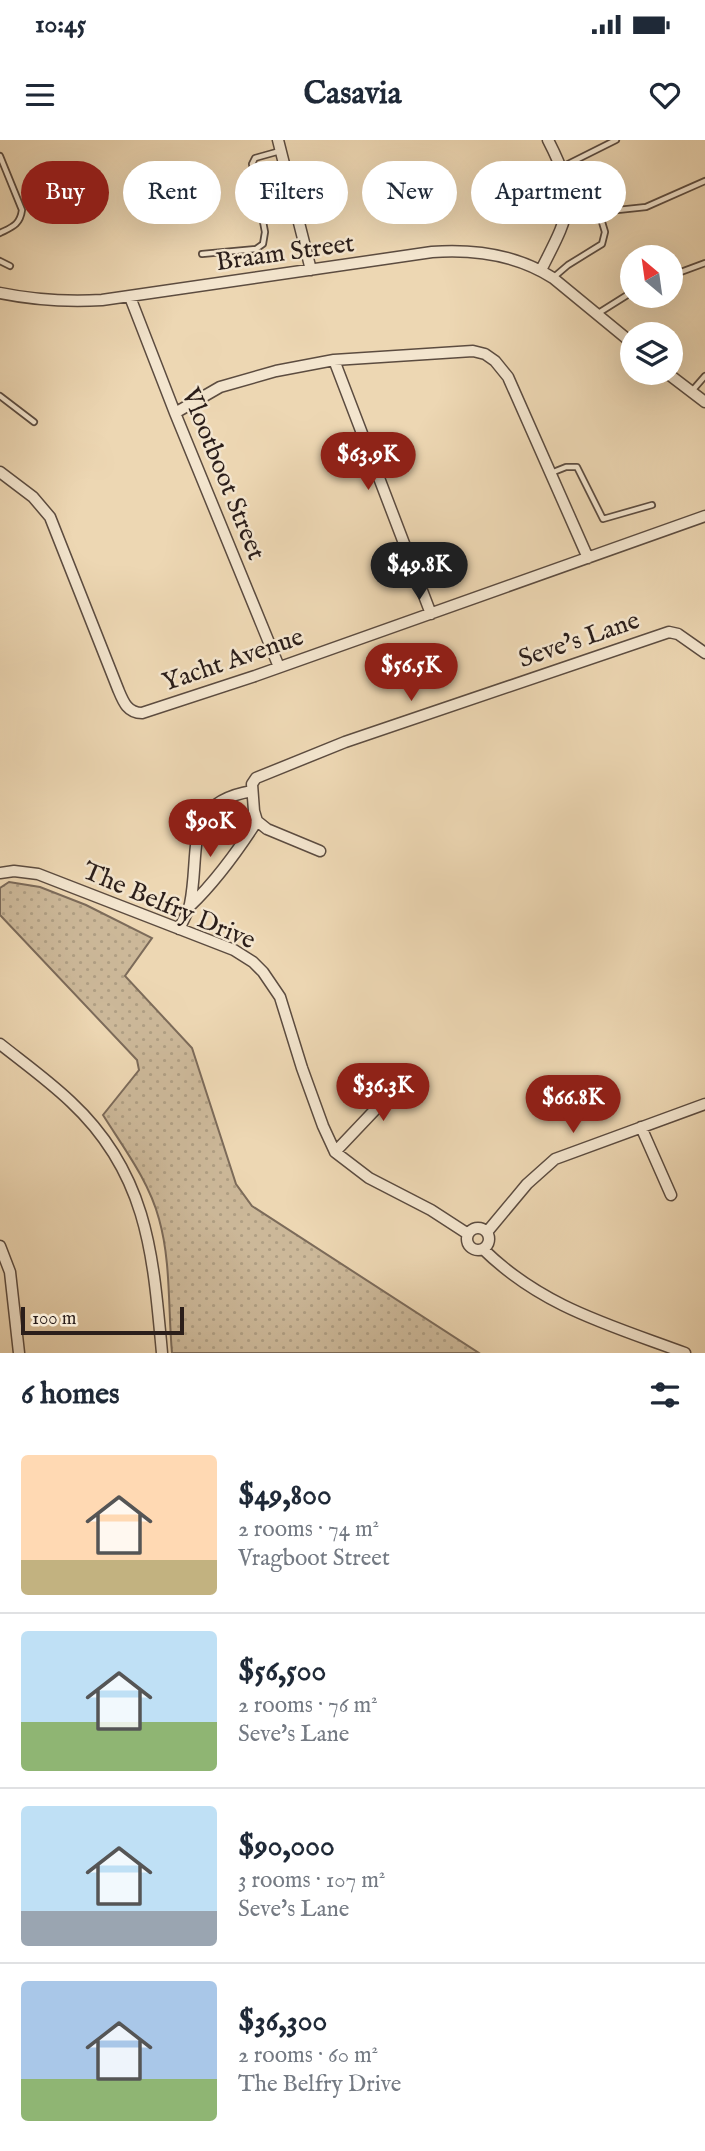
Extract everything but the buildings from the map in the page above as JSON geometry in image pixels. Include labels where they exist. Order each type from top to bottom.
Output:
[{"type":"street","points":[[548,140],[559,161]]},
{"type":"street","points":[[279,145],[312,270]]},
{"type":"street","points":[[541,270],[563,224]]},
{"type":"street","name":"Braam Street","points":[[0,293],[29,299],[70,302],[130,297],[453,251],[497,255],[541,270],[620,333]]},
{"type":"street","name":"Vlootboot Street","points":[[130,297],[279,667]]},
{"type":"street","points":[[175,413],[220,387],[276,371],[334,360],[456,351],[485,354],[495,361],[508,377],[588,558]]},
{"type":"street","points":[[334,360],[431,614]]},
{"type":"street","points":[[681,385],[705,402]]},
{"type":"street","name":"Yacht Avenue","points":[[0,472],[33,497],[50,517],[118,689],[130,710],[142,713],[705,516]]},
{"type":"street","name":"Seve's Lane","points":[[252,791],[256,778],[292,762],[669,632],[678,634],[705,653]]},
{"type":"street","points":[[179,929],[190,906],[201,824],[206,813],[216,803],[233,794],[252,791],[257,821],[267,829],[320,851]]},
{"type":"street","points":[[190,906],[213,884],[257,821]]},
{"type":"street","name":"The Belfry Drive","points":[[0,873],[14,871],[38,874],[234,950],[253,962],[272,982],[280,997],[323,1126],[335,1152],[369,1178],[431,1210],[468,1234]]},
{"type":"street","points":[[0,1044],[71,1102],[89,1121],[122,1166],[146,1227],[162,1353]]},
{"type":"street","points":[[335,1152],[409,1074]]},
{"type":"street","points":[[487,1232],[527,1184],[555,1159],[705,1104]]},
{"type":"street","points":[[641,1127],[671,1195]]},
{"type":"street","points":[[487,1232],[477,1228],[468,1234],[467,1242],[472,1249],[483,1249],[536,1293],[557,1304],[685,1353]]},
{"type":"street","points":[[483,1249],[489,1241],[487,1232]]},
{"type":"street","points":[[0,1246],[10,1272],[19,1353]]},
{"type":"lane","points":[[574,161],[616,140]]},
{"type":"lane","points":[[202,254],[257,249],[263,244],[265,232],[252,164],[255,158],[279,145]]},
{"type":"lane","points":[[0,156],[22,210],[16,226],[0,233]]},
{"type":"lane","points":[[626,209],[646,207],[705,181]]},
{"type":"lane","points":[[553,278],[568,265],[602,244],[605,232],[603,224]]},
{"type":"lane","points":[[0,261],[10,265]]},
{"type":"lane","points":[[683,271],[705,262]]},
{"type":"lane","points":[[597,314],[620,300]]},
{"type":"lane","points":[[691,393],[705,376]]},
{"type":"lane","points":[[0,396],[34,422]]},
{"type":"lane","points":[[551,473],[566,467],[577,467],[603,519],[652,505]]},
{"type":"shaded area","points":[[9,882],[40,887],[86,905],[152,938],[125,976],[192,1048],[236,1184],[252,1206],[479,1353],[172,1353],[167,1268],[163,1235],[155,1205],[127,1152],[103,1115],[139,1070],[137,1060],[0,915],[0,888]]}]
